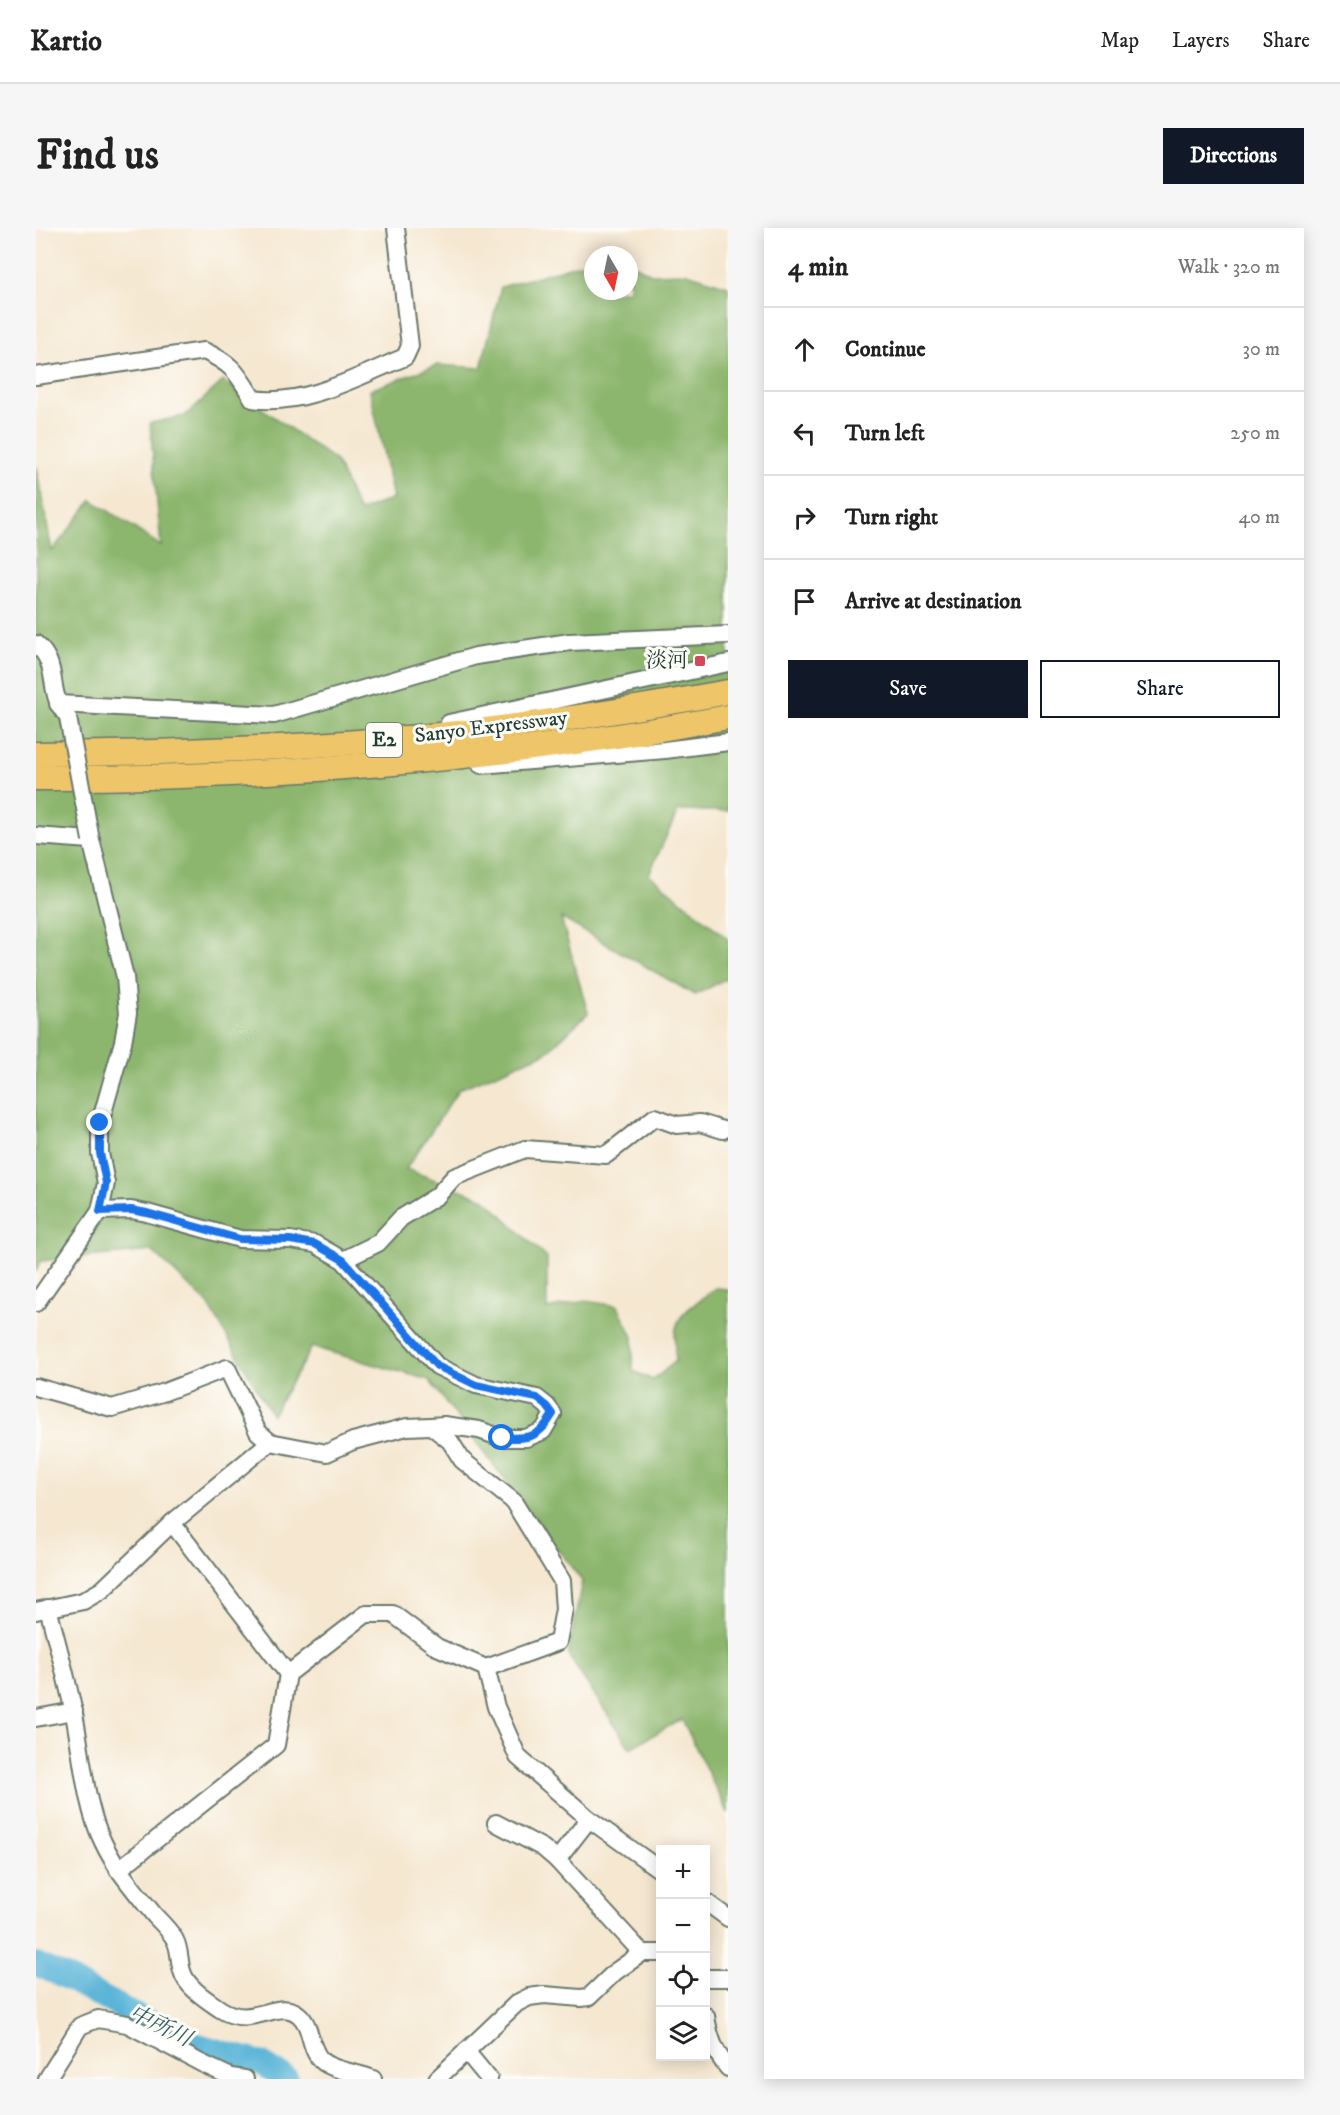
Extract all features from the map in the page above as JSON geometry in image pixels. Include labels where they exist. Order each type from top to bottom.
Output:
[{"type":"highway","name":"Sanyo Expressway","points":[[36,754],[282,747],[460,733],[629,710],[728,692]]},
{"type":"highway","name":"Sanyo Expressway","points":[[36,778],[274,772],[354,766],[465,756],[611,737],[728,717]]},
{"type":"street","points":[[36,376],[204,351],[224,359],[236,371],[253,399],[271,401],[325,390],[405,357],[410,346],[396,228]]},
{"type":"street","points":[[58,704],[274,715],[476,656],[570,642],[728,635]]},
{"type":"street","points":[[36,644],[49,657],[58,704],[68,718],[91,840],[125,977],[128,1013],[123,1042],[100,1123],[100,1153],[106,1183],[100,1211],[36,1303]]},
{"type":"street","points":[[282,747],[461,722],[728,663]]},
{"type":"street","points":[[354,766],[464,766],[620,754],[728,742]]},
{"type":"street","points":[[36,836],[91,840]]},
{"type":"street","points":[[343,1260],[378,1243],[401,1218],[437,1196],[453,1177],[525,1149],[606,1155],[655,1117],[677,1125],[700,1123],[723,1130]]},
{"type":"street","points":[[36,1387],[112,1408],[162,1393],[227,1368],[258,1432],[270,1442],[327,1453],[353,1441],[407,1427],[444,1425],[479,1430],[502,1438],[526,1438],[543,1431],[553,1414],[537,1398],[476,1385],[437,1366],[343,1260],[315,1244],[290,1240],[240,1239],[147,1213],[131,1210],[100,1211]]},
{"type":"street","points":[[118,1870],[276,1745],[288,1674],[366,1614],[393,1614],[437,1647],[486,1668],[558,1642],[564,1609],[562,1581],[513,1501],[462,1460],[450,1441],[431,1426]]},
{"type":"street","points":[[270,1442],[172,1523],[102,1590],[83,1601],[42,1609],[74,1711],[93,1814],[102,1840],[118,1870],[176,1941],[182,1973],[187,1982],[222,2010],[242,2018],[252,2018],[283,2009],[296,2012],[306,2023],[315,2050],[321,2060],[331,2067],[360,2073],[373,2079]]},
{"type":"street","points":[[172,1523],[288,1674]]},
{"type":"street","points":[[486,1668],[496,1707],[518,1757],[589,1819],[656,1867]]},
{"type":"street","points":[[36,1718],[74,1711]]},
{"type":"street","points":[[557,1860],[589,1819]]},
{"type":"street","points":[[496,1823],[543,1848],[557,1860],[642,1953]]},
{"type":"street","points":[[710,1905],[728,1918]]},
{"type":"street","points":[[438,2079],[517,2003],[529,1997],[544,1995],[589,1997],[615,1972],[642,1953],[656,1953]]},
{"type":"street","points":[[710,1978],[728,1978]]},
{"type":"street","points":[[47,2079],[80,2026],[98,2019],[127,2024],[231,2077],[245,2079]]},
{"type":"street","points":[[710,2037],[716,2054],[728,2068]]},
{"type":"street","points":[[466,2051],[489,2079]]},
{"type":"green space","points":[[584,263],[584,300],[638,300],[638,267],[651,274],[687,273],[728,286],[728,811],[678,811],[649,874],[728,939],[728,978],[695,995],[561,918],[588,1013],[547,1052],[459,1089],[406,1169],[485,1199],[547,1258],[547,1309],[585,1301],[618,1306],[633,1337],[633,1371],[653,1380],[676,1361],[675,1334],[681,1317],[715,1288],[728,1289],[728,1814],[682,1719],[630,1748],[568,1655],[582,1581],[429,1380],[312,1347],[272,1415],[208,1304],[152,1251],[41,1261],[36,1272],[36,466],[52,551],[92,500],[161,546],[150,423],[185,416],[223,381],[336,461],[359,512],[393,498],[370,390],[437,365],[481,368],[501,287]]},
{"type":"waterway","name":"中所川","points":[[36,1964],[195,2044],[261,2063],[287,2079]]},
{"type":"place","name":"淡河","points":[[700,661]]},
{"type":"route","points":[[100,1123],[100,1153],[106,1183],[100,1211],[131,1210],[147,1213],[240,1239],[290,1240],[315,1244],[343,1260],[437,1366],[476,1385],[537,1398],[553,1414],[543,1431],[526,1438],[502,1438]]}]
